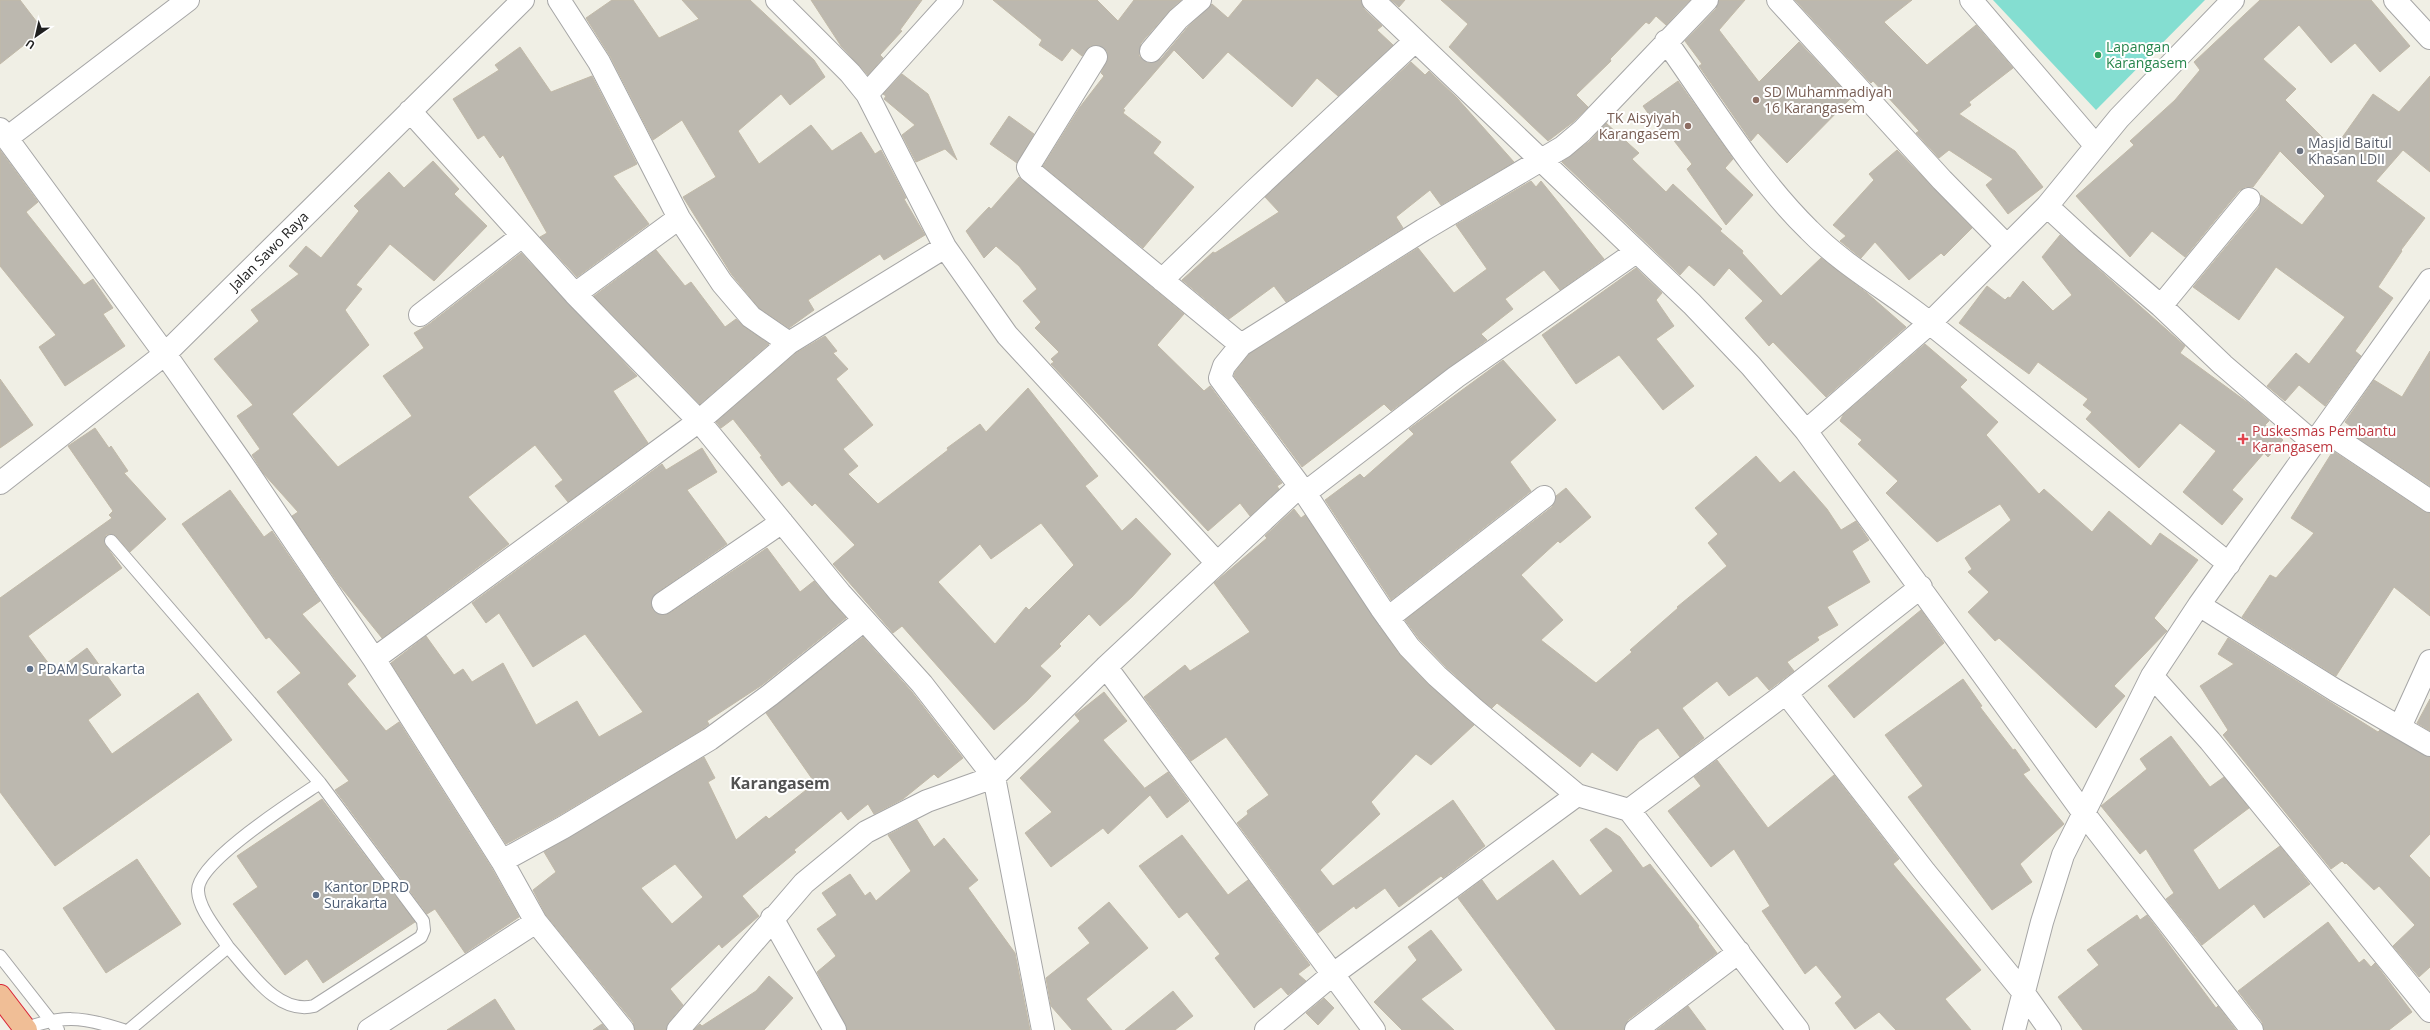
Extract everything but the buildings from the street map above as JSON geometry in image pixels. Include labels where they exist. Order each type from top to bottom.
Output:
[{"type":"highway","points":[[0,996],[23,1029]]},
{"type":"street","points":[[188,0],[4,134],[165,354],[374,659],[502,861],[536,922],[623,1030]]},
{"type":"street","name":"Jalan Sawo Raya","points":[[0,483],[165,354],[523,0]]},
{"type":"street","points":[[560,0],[599,62],[679,218],[722,283],[738,303],[768,330],[789,343]]},
{"type":"street","points":[[777,0],[850,73],[867,94],[945,247],[1007,335],[1217,563]]},
{"type":"street","points":[[867,94],[952,0]]},
{"type":"street","points":[[1151,52],[1178,19],[1200,0]]},
{"type":"street","points":[[1373,0],[1541,158],[1636,252],[1692,304],[1751,366],[1806,431],[1921,587],[2085,815],[2252,1030]]},
{"type":"street","points":[[1708,0],[1666,41],[1582,131],[1563,147],[1541,158],[1241,345],[1224,366],[1220,375],[1221,381],[1303,489],[1388,618],[1409,647],[1436,676],[1577,795],[1629,810],[1798,1030]]},
{"type":"street","points":[[1778,0],[1942,180],[2007,246]]},
{"type":"street","points":[[1971,0],[2096,146]]},
{"type":"street","points":[[1806,431],[1930,323],[2047,206],[2119,118],[2233,0]]},
{"type":"street","points":[[2395,0],[2430,38]]},
{"type":"street","points":[[1162,280],[1254,191],[1415,41]]},
{"type":"street","points":[[1666,41],[1782,202],[1804,225],[1836,254],[1930,323],[2046,419],[2229,564]]},
{"type":"street","points":[[1096,57],[1028,167],[1030,171],[1241,345]]},
{"type":"street","points":[[410,111],[575,294],[698,421],[864,620],[922,684],[994,777],[1043,1030]]},
{"type":"street","points":[[2161,306],[2249,199]]},
{"type":"street","points":[[2047,206],[2086,242],[2161,306],[2223,365],[2319,437],[2430,501]]},
{"type":"street","points":[[575,294],[679,218]]},
{"type":"street","points":[[420,315],[522,236]]},
{"type":"street","points":[[374,659],[698,421],[789,343],[945,247]]},
{"type":"street","points":[[678,1030],[772,918],[804,883],[866,832],[927,801],[994,777],[1106,667],[1217,563],[1303,489],[1456,377],[1636,252]]},
{"type":"street","points":[[2014,1030],[2042,922],[2063,855],[2085,815],[2152,676],[2199,605],[2319,437],[2426,294]]},
{"type":"street","points":[[1388,618],[1544,497]]},
{"type":"street","points":[[663,603],[782,522]]},
{"type":"street","points":[[1629,810],[1786,693],[1921,587]]},
{"type":"street","points":[[2199,605],[2335,690],[2430,745]]},
{"type":"street","points":[[502,861],[564,827],[710,739],[764,700],[864,620]]},
{"type":"street","points":[[2400,727],[2430,661]]},
{"type":"street","points":[[1106,667],[1374,1030]]},
{"type":"street","points":[[2152,676],[2210,741],[2430,1011]]},
{"type":"street","points":[[1786,693],[1925,872],[2023,992],[2050,1030]]},
{"type":"street","points":[[1266,1030],[1332,975],[1577,795]]},
{"type":"street","points":[[772,918],[835,1030]]},
{"type":"street","points":[[369,1030],[536,922]]},
{"type":"street","points":[[1636,1030],[1738,952]]},
{"type":"lane","points":[[112,541],[320,783],[423,921],[424,930],[420,937],[314,1006],[307,1008],[293,1008],[272,995],[228,947],[200,902],[198,889],[201,879],[221,854],[320,783]]},
{"type":"lane","points":[[129,1030],[228,947]]},
{"type":"lane","points":[[0,956],[58,1030]]},
{"type":"lane","points":[[23,1029],[50,1020],[72,1018],[98,1022],[124,1030]]},
{"type":"shaded area","name":"Lapangan Karangasem","points":[[1993,0],[2205,0],[2096,110]]},
{"type":"place","name":"Lapangan Karangasem","points":[[2098,55]]},
{"type":"place","name":"SD Muhammadiyah 16 Karangasem","points":[[1756,100]]},
{"type":"place","name":"TK Aisyiyah Karangasem","points":[[1688,126]]},
{"type":"place","name":"Masjid Baitul Khasan LDII","points":[[2300,151]]},
{"type":"place","name":"Puskesmas Pembantu Karangasem","points":[[2243,439]]},
{"type":"place","name":"PDAM Surakarta","points":[[30,669]]},
{"type":"place","name":"Kantor DPRD Surakarta","points":[[316,895]]},
{"type":"district","name":"Karangasem","points":[[780,783]]}]
